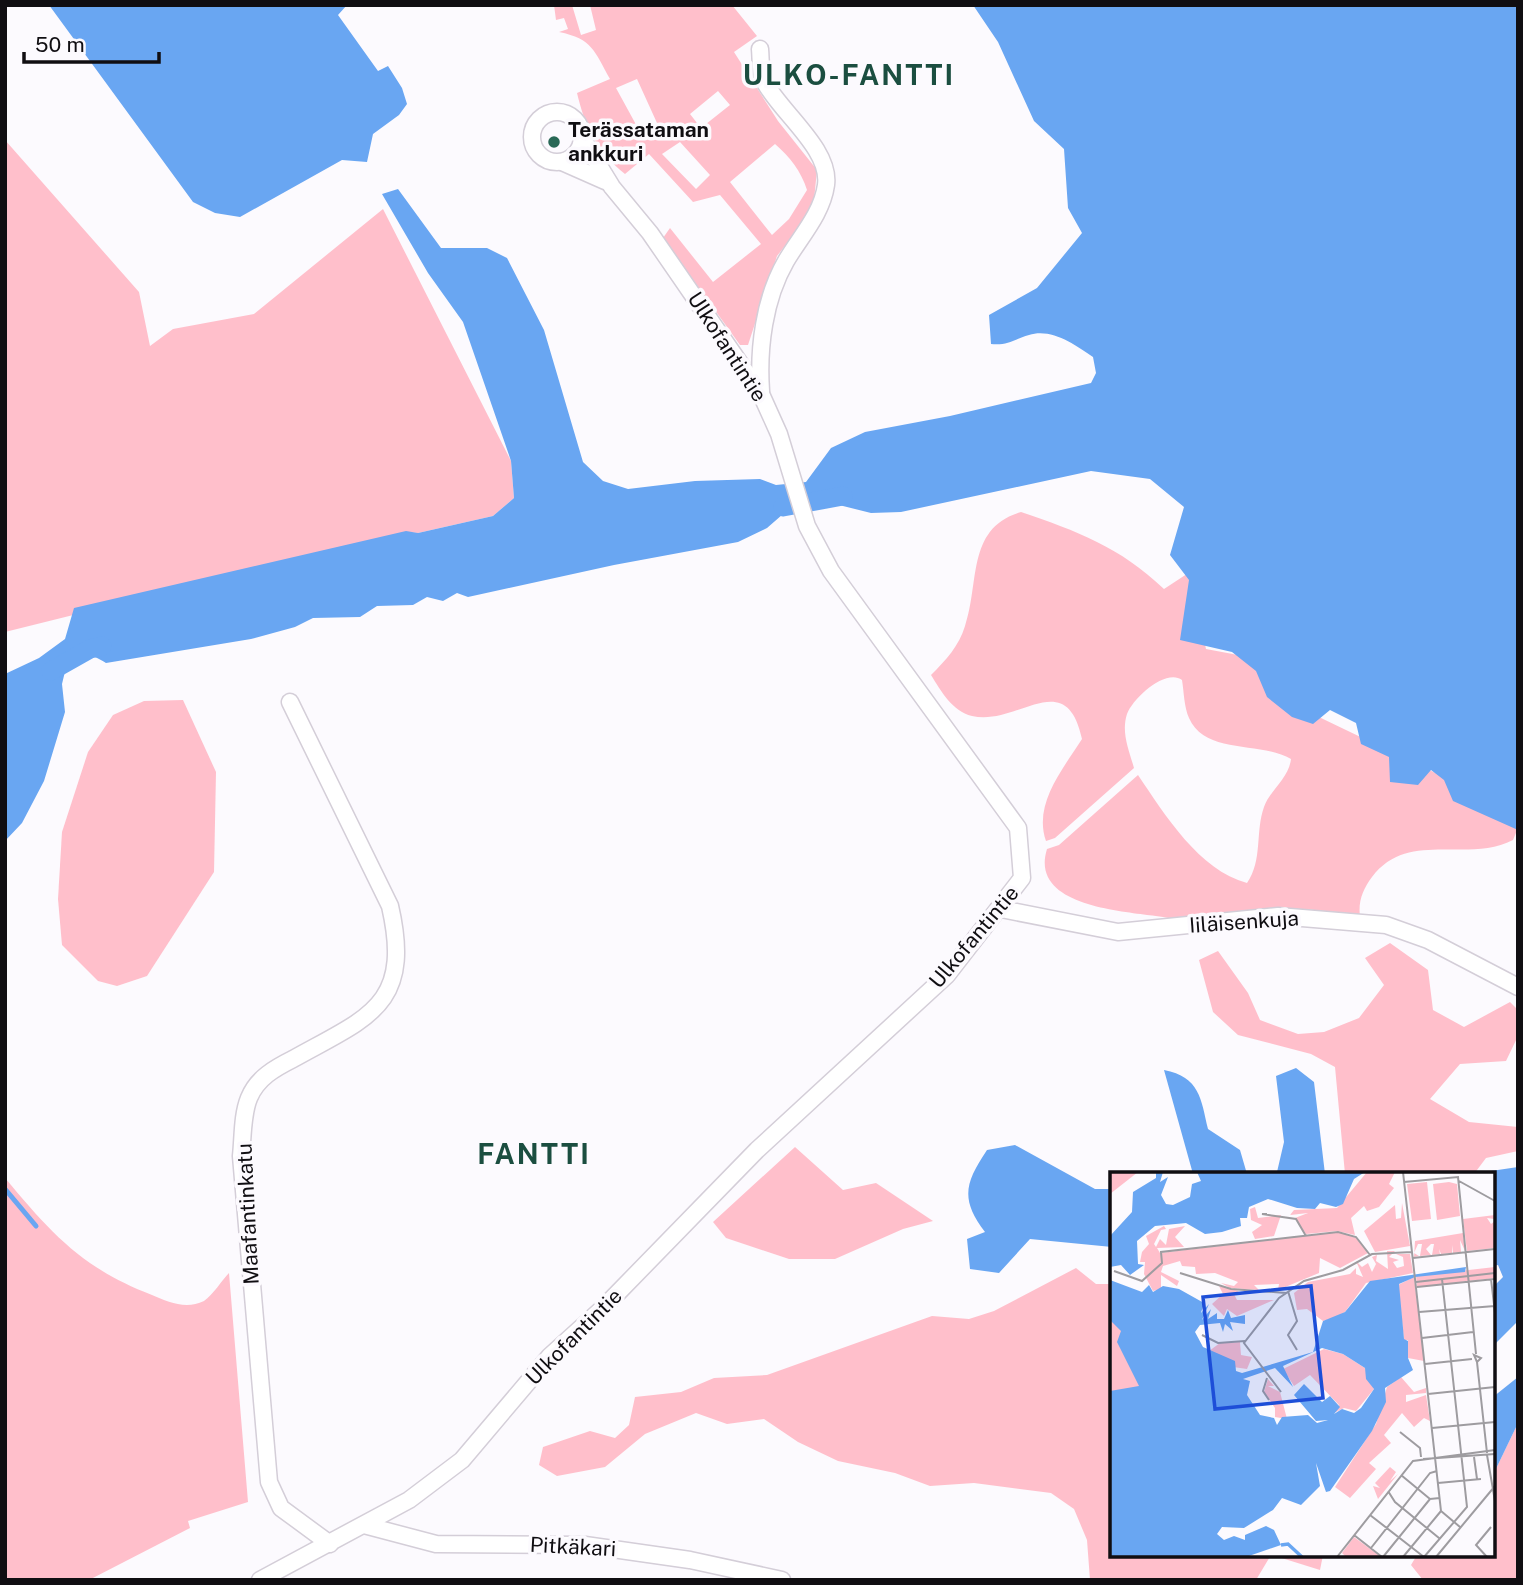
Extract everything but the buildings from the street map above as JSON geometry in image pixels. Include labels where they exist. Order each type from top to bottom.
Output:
[{"type":"street","points":[[760,49],[763,80],[825,164],[826,185],[819,208],[784,264],[770,306],[758,353],[761,394]]},
{"type":"street","name":"Ulkofantintie","points":[[260,1580],[409,1500],[462,1460],[550,1356],[603,1308],[757,1150],[947,975],[1001,909],[1022,878],[1018,828],[831,571],[807,526],[779,434],[761,394],[650,233],[612,187],[582,138],[577,123],[564,113],[548,114],[535,124],[532,132],[534,148],[546,160],[562,162],[596,175],[612,187]]},
{"type":"street","points":[[562,162],[576,153],[582,138]]},
{"type":"street","name":"Maafantinkatu","points":[[289,702],[390,906],[394,936],[391,985],[381,1003],[368,1017],[272,1070],[249,1097],[244,1118],[241,1156],[269,1482],[281,1508],[330,1544]]},
{"type":"street","name":"Iiläisenkuja","points":[[1001,909],[1118,932],[1278,916],[1387,925],[1428,940],[1518,987]]},
{"type":"street","name":"Pitkäkari","points":[[364,1525],[436,1544],[566,1544],[609,1548],[782,1580]]},
{"type":"shaded area","points":[[554,5],[572,5],[581,35],[596,30],[590,5],[732,5],[757,36],[734,52],[778,121],[817,170],[813,210],[777,256],[748,345],[740,345],[663,238],[670,228],[713,282],[761,244],[720,195],[693,202],[649,154],[625,174],[615,166],[588,128],[577,93],[610,79],[596,54],[586,43],[559,32],[568,29],[564,18],[556,20]],"holes":[[[637,79],[657,123],[639,130],[616,88]],[[718,91],[730,105],[701,128],[690,114]],[[680,142],[710,175],[696,189],[662,154]],[[775,144],[794,165],[807,190],[789,219],[772,235],[730,182]]]},
{"type":"shaded area","points":[[5,140],[139,292],[150,346],[173,329],[254,314],[383,209],[511,461],[514,498],[493,516],[418,533],[406,532],[5,632]]},
{"type":"shaded area","points":[[1021,512],[1061,526],[1114,551],[1148,574],[1164,589],[1196,568],[1181,561],[1178,548],[1186,553],[1209,572],[1217,588],[1216,607],[1206,632],[1206,649],[1254,658],[1263,667],[1272,687],[1296,706],[1473,791],[1507,813],[1518,828],[1513,840],[1495,847],[1403,854],[1387,863],[1372,877],[1361,900],[1360,917],[1283,909],[1185,920],[1095,906],[1062,892],[1051,881],[1045,867],[1047,849],[1059,845],[1138,775],[1172,823],[1199,854],[1230,876],[1247,883],[1255,865],[1264,807],[1287,772],[1291,759],[1265,750],[1235,746],[1207,737],[1197,730],[1189,718],[1182,680],[1175,677],[1159,681],[1136,700],[1127,714],[1125,735],[1134,768],[1055,838],[1046,841],[1043,814],[1047,800],[1052,787],[1082,739],[1075,717],[1064,705],[1052,702],[989,717],[972,716],[953,705],[931,675],[951,652],[962,633],[983,544],[991,530],[1003,520]]},
{"type":"shaded area","points":[[183,700],[216,772],[214,872],[147,976],[117,986],[98,981],[62,945],[58,899],[62,832],[88,752],[113,715],[144,701]]},
{"type":"shaded area","points":[[1390,943],[1428,970],[1433,1010],[1464,1027],[1510,1002],[1518,1010],[1518,1036],[1506,1061],[1460,1064],[1430,1099],[1469,1122],[1518,1127],[1518,1151],[1486,1158],[1476,1172],[1345,1172],[1335,1067],[1311,1054],[1238,1035],[1213,1012],[1199,960],[1218,951],[1248,993],[1260,1020],[1298,1034],[1324,1032],[1359,1018],[1384,985],[1365,958]]},
{"type":"shaded area","points":[[795,1147],[843,1190],[876,1183],[933,1221],[903,1229],[835,1259],[789,1259],[726,1238],[713,1222]]},
{"type":"shaded area","points":[[5,1178],[54,1233],[87,1261],[128,1285],[158,1298],[177,1304],[197,1304],[204,1301],[229,1273],[248,1502],[188,1521],[190,1528],[89,1580],[5,1580]]},
{"type":"shaded area","points":[[1076,1268],[1096,1284],[1110,1284],[1110,1557],[1270,1557],[1256,1580],[1090,1580],[1087,1540],[1074,1509],[1051,1493],[974,1483],[930,1486],[895,1473],[838,1461],[798,1442],[764,1419],[727,1424],[696,1413],[645,1434],[605,1467],[557,1476],[539,1465],[543,1447],[590,1431],[615,1438],[629,1425],[635,1397],[681,1392],[714,1378],[767,1375],[932,1316],[969,1319],[994,1311]]},
{"type":"shaded area","points":[[1518,1423],[1518,1580],[1423,1580],[1411,1565],[1416,1557],[1495,1557],[1495,1471]]},
{"type":"shaded area","points":[[1278,1557],[1323,1557],[1320,1570]]},
{"type":"water","points":[[49,5],[347,5],[338,15],[378,71],[388,66],[402,88],[407,104],[399,115],[373,134],[367,162],[342,160],[240,217],[215,213],[193,202]]},
{"type":"water","points":[[973,5],[1518,5],[1518,830],[1453,801],[1444,780],[1431,770],[1418,785],[1390,782],[1389,757],[1361,744],[1356,723],[1330,710],[1313,724],[1292,717],[1267,697],[1256,671],[1232,652],[1180,640],[1189,580],[1170,555],[1184,507],[1150,479],[1091,471],[901,512],[871,513],[815,499],[790,508],[767,528],[738,542],[614,565],[468,597],[457,593],[443,601],[427,597],[413,605],[377,606],[360,617],[313,618],[295,627],[251,639],[106,663],[88,655],[78,655],[68,659],[62,684],[65,712],[44,781],[22,823],[5,841],[5,674],[39,658],[65,639],[74,608],[406,531],[418,533],[493,516],[514,498],[511,461],[463,322],[428,273],[382,194],[398,189],[441,248],[487,248],[507,258],[544,330],[583,462],[603,481],[628,489],[695,481],[760,479],[776,485],[806,482],[831,448],[865,432],[950,416],[1091,383],[1096,373],[1093,357],[1063,339],[1038,333],[1006,343],[991,344],[989,315],[1037,288],[1082,233],[1068,208],[1064,149],[1034,121],[998,42]]},
{"type":"water","points":[[1296,1068],[1314,1082],[1325,1172],[1277,1172],[1284,1142],[1276,1076]]},
{"type":"water","points":[[1164,1070],[1176,1073],[1192,1084],[1200,1099],[1208,1129],[1240,1150],[1246,1172],[1192,1172]]},
{"type":"water","points":[[1015,1145],[1095,1189],[1110,1189],[1110,1247],[1030,1239],[999,1273],[970,1269],[967,1239],[985,1232],[972,1210],[968,1191],[974,1172],[987,1150]]},
{"type":"water","points":[[1518,1167],[1518,1321],[1495,1344],[1495,1285],[1503,1277],[1498,1265],[1495,1266],[1495,1172],[1491,1171]]},
{"type":"water","points":[[1518,1377],[1518,1423],[1495,1471],[1495,1395]]},
{"type":"waterway","points":[[783,507],[843,496]]},
{"type":"waterway","points":[[51,671],[90,649],[102,646]]},
{"type":"waterway","points":[[5,1189],[36,1226]]},
{"type":"place","name":"Terässataman ankkuri","points":[[554,142]]},
{"type":"district","name":"ULKO-FANTTI","points":[[849,75]]},
{"type":"district","name":"FANTTI","points":[[534,1154]]}]
